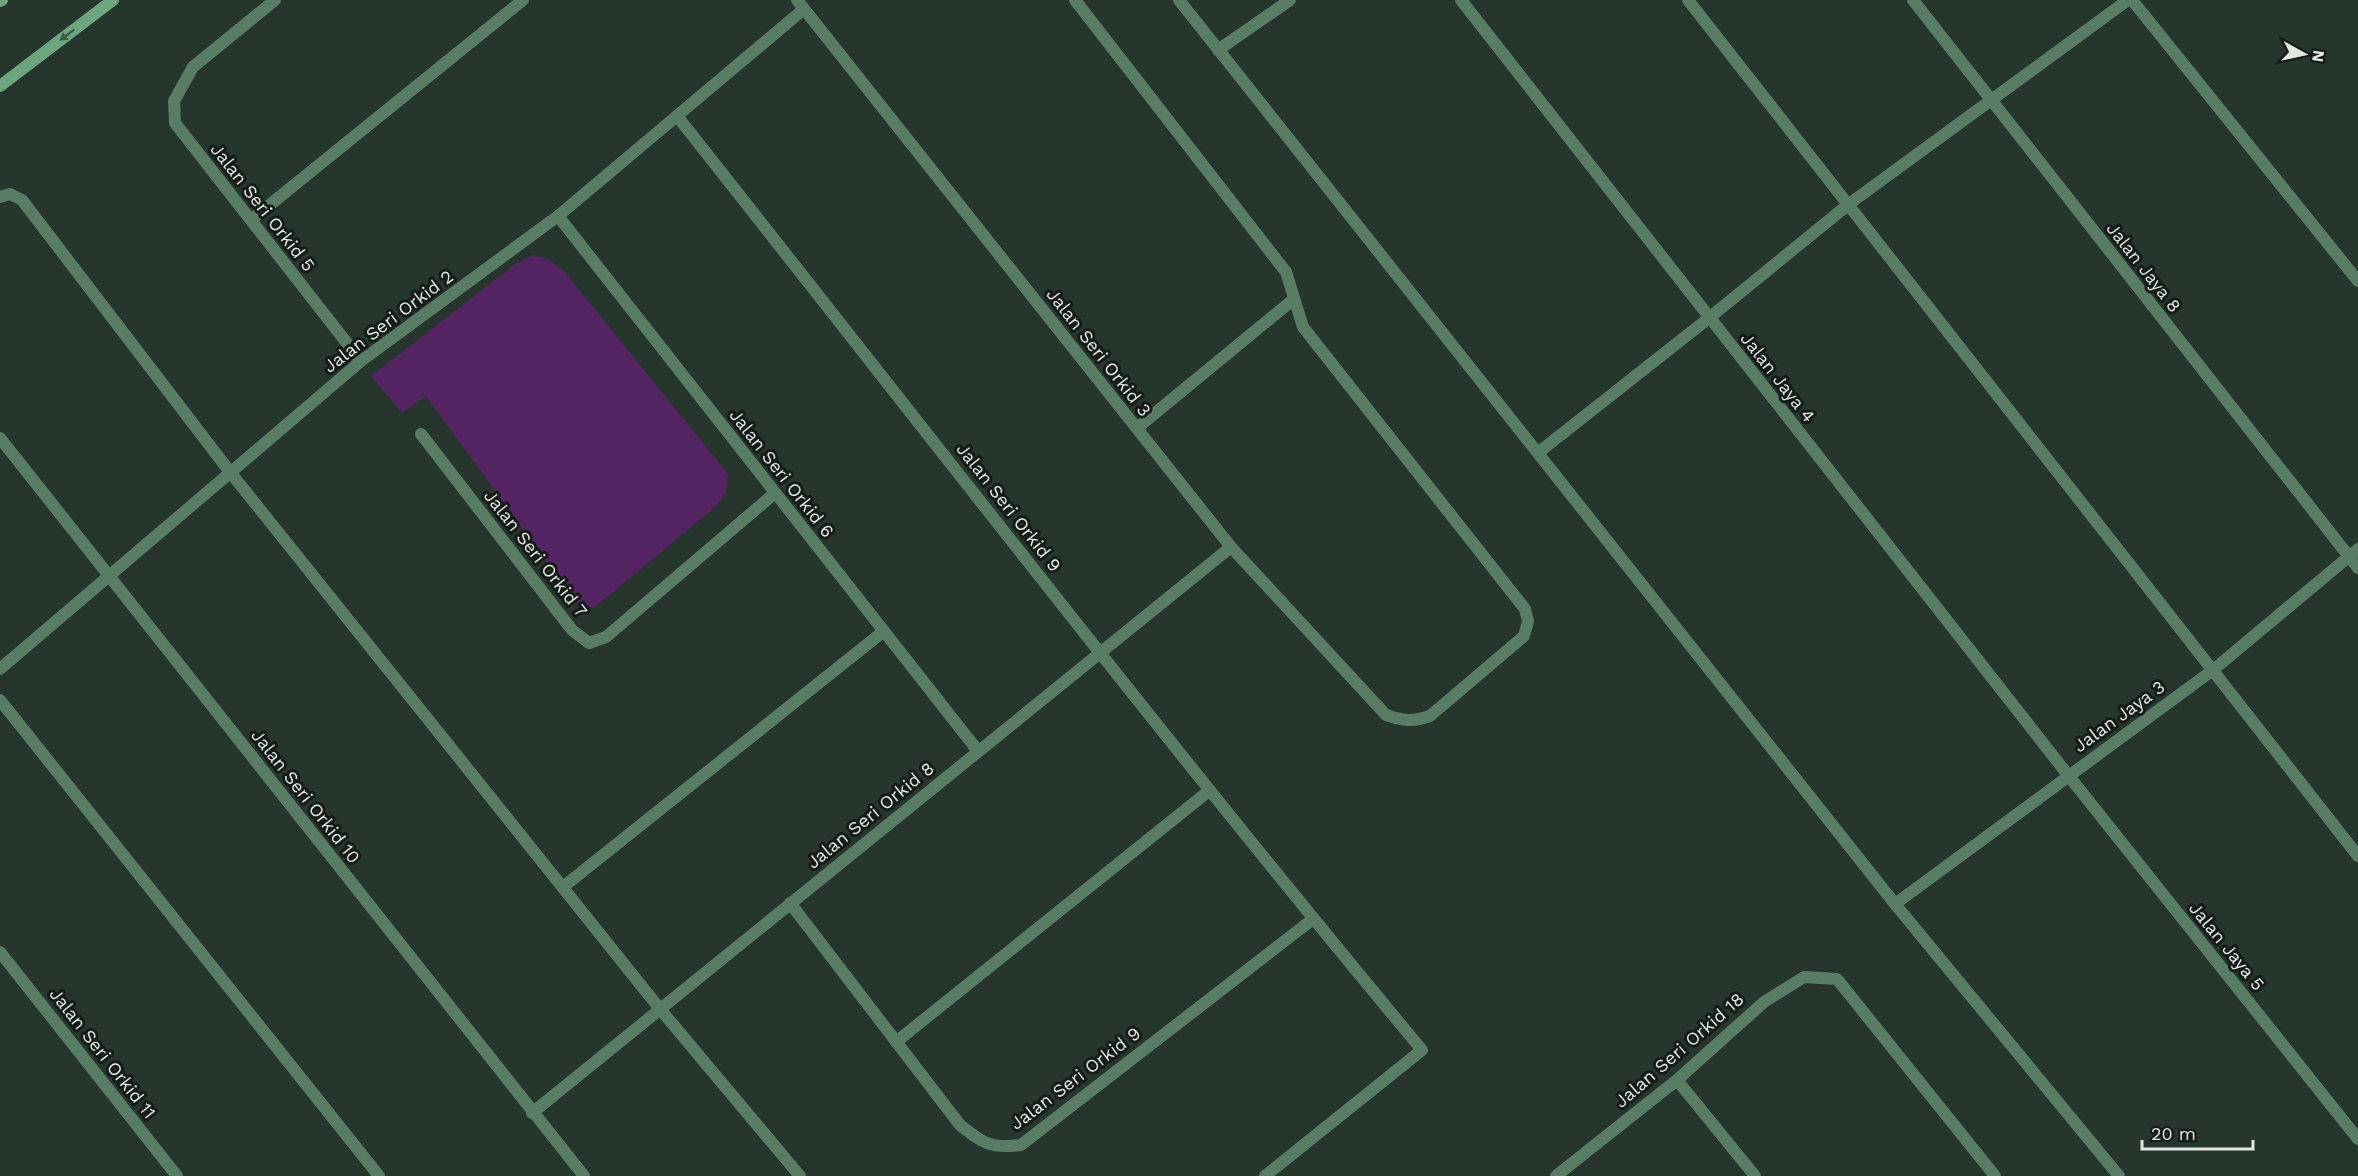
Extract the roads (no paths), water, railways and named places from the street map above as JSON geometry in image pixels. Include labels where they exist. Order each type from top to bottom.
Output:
[{"type":"main road","points":[[0,86],[113,0]]},
{"type":"street","name":"Jalan Seri Orkid 5","points":[[275,0],[193,67],[174,101],[175,123],[361,361]]},
{"type":"street","points":[[251,220],[523,0]]},
{"type":"street","points":[[1075,0],[1286,272],[1294,299],[1137,428]]},
{"type":"street","points":[[1179,0],[1895,904],[2119,1176]]},
{"type":"street","points":[[1218,50],[1290,0]]},
{"type":"street","name":"Jalan Jaya 4","points":[[1461,0],[2068,775]]},
{"type":"street","points":[[1688,0],[2358,856]]},
{"type":"street","name":"Jalan Jaya 8","points":[[1913,0],[1990,100],[2353,552],[2358,568]]},
{"type":"street","points":[[1539,452],[1849,204],[2130,0],[2358,281]]},
{"type":"street","name":"Jalan Seri Orkid 3","points":[[800,4],[1231,547],[1386,715],[1404,721],[1430,716],[1524,636],[1528,621],[1525,609],[1303,327],[1294,299]]},
{"type":"street","name":"Jalan Seri Orkid 2","points":[[0,669],[361,361],[558,216],[677,116],[800,4]]},
{"type":"street","name":"Jalan Seri Orkid 9","points":[[677,116],[1210,790],[1422,1050],[1265,1176]]},
{"type":"street","points":[[0,197],[10,194],[22,200],[230,472],[660,1009],[800,1176]]},
{"type":"street","name":"Jalan Seri Orkid 6","points":[[558,216],[978,751]]},
{"type":"street","name":"Jalan Seri Orkid 7","points":[[421,434],[572,630],[589,643],[606,637],[775,493]]},
{"type":"street","name":"Jalan Seri Orkid 10","points":[[0,438],[584,1176]]},
{"type":"street","name":"Jalan Seri Orkid 8","points":[[532,1113],[1231,547]]},
{"type":"street","name":"Jalan Jaya 3","points":[[1895,904],[2213,670],[2353,552]]},
{"type":"street","points":[[563,887],[884,631]]},
{"type":"street","points":[[0,700],[378,1176]]},
{"type":"street","name":"Jalan Jaya 5","points":[[2068,775],[2358,1139]]},
{"type":"street","points":[[896,1042],[1210,790]]},
{"type":"street","name":"Jalan Seri Orkid 9","points":[[790,903],[960,1125],[981,1142],[1002,1148],[1021,1145],[1313,919]]},
{"type":"street","name":"Jalan Seri Orkid 11","points":[[0,952],[177,1176]]},
{"type":"street","name":"Jalan Seri Orkid 18","points":[[1556,1176],[1677,1080],[1764,1002],[1803,977],[1837,979],[1995,1176]]},
{"type":"street","points":[[1677,1080],[1755,1176]]}]
